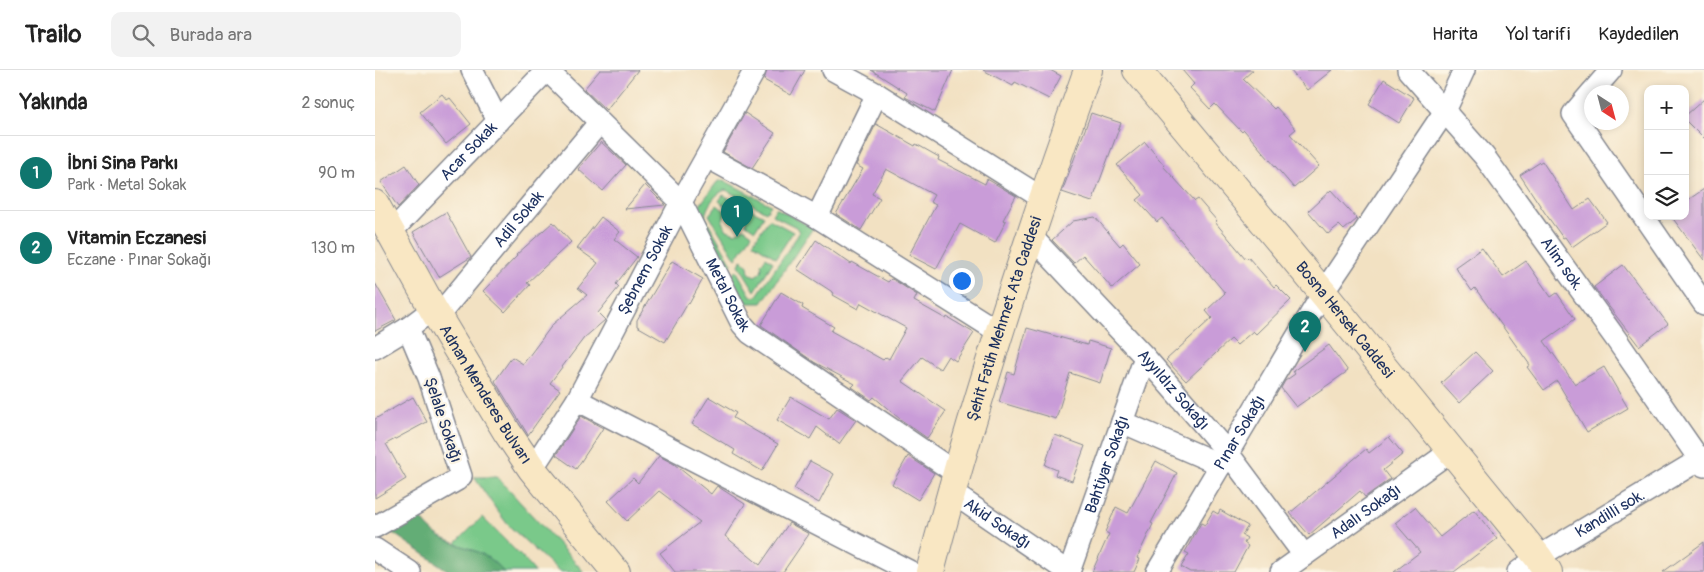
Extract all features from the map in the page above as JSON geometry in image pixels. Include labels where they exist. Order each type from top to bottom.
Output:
[{"type":"main road","name":"Şehit Fatih Mehmet Ata Caddesi","points":[[930,572],[953,482],[999,332],[1042,198],[1088,70]]},
{"type":"main road","name":"Bosna Hersek Caddesi","points":[[1137,70],[1323,293],[1451,451],[1534,567]]},
{"type":"main road","name":"Adnan Menderes Bulvarı","points":[[375,204],[507,432],[531,468],[616,572]]},
{"type":"street","points":[[472,70],[498,121]]},
{"type":"street","name":"Acar Sokak","points":[[391,232],[547,70]]},
{"type":"street","name":"Metal Sokak","points":[[547,70],[681,202],[742,324],[750,333],[953,482]]},
{"type":"street","points":[[833,70],[877,94],[1042,198]]},
{"type":"street","name":"Alim sok.","points":[[1408,70],[1484,156],[1702,461]]},
{"type":"street","name":"Pınar Sokağı","points":[[1157,572],[1323,293],[1445,111],[1464,70]]},
{"type":"street","points":[[1599,85],[1611,70]]},
{"type":"street","name":"Şebnem Sokak","points":[[531,468],[577,400],[752,71]]},
{"type":"street","points":[[817,217],[877,94]]},
{"type":"street","points":[[1584,102],[1573,114],[1704,304]]},
{"type":"street","name":"Adil Sokak","points":[[375,348],[436,312],[599,123]]},
{"type":"street","points":[[707,157],[817,217],[999,332]]},
{"type":"street","name":"Ayyıldız Sokağı","points":[[1030,235],[1145,357],[1225,459],[1304,554]]},
{"type":"street","name":"Şelale Sokağı","points":[[375,527],[461,476],[429,378],[408,328]]},
{"type":"street","name":"Bahtiyar Sokağı","points":[[1068,572],[1145,357]]},
{"type":"street","points":[[577,400],[911,572]]},
{"type":"street","points":[[1122,422],[1225,459]]},
{"type":"street","name":"Adalı Sokağı","points":[[1281,572],[1451,451]]},
{"type":"street","name":"Kandilli sok.","points":[[1534,567],[1702,461]]},
{"type":"street","name":"Akid Sokağı","points":[[953,482],[1068,572]]},
{"type":"street","points":[[375,549],[410,572]]},
{"type":"green space","points":[[723,180],[771,205],[766,212],[726,190],[722,191],[712,200],[705,217],[732,264],[727,271],[697,220],[697,209],[717,182]]},
{"type":"green space","points":[[723,195],[764,216],[755,230],[746,224],[742,211],[736,209],[729,210],[719,201]]},
{"type":"green space","points":[[717,205],[726,212],[722,222],[727,230],[735,233],[744,228],[752,234],[736,259],[709,215]]},
{"type":"green space","points":[[776,208],[813,228],[762,303],[747,303],[731,277],[736,270],[751,296],[756,297],[799,232],[796,227],[772,215]]},
{"type":"green space","points":[[769,219],[793,232],[776,258],[753,243]]},
{"type":"green space","points":[[766,257],[773,262],[755,291],[739,265],[742,259],[748,266],[749,273],[755,276],[761,272],[761,264]]},
{"type":"green space","points":[[474,477],[497,477],[584,572],[559,572],[508,525]]},
{"type":"green space","points":[[417,511],[430,529],[444,539],[483,555],[493,561],[504,572],[450,572],[387,529]]},
{"type":"green space","points":[[482,517],[535,572],[504,572],[493,562],[481,555],[455,544]]},
{"type":"building","points":[[600,70],[638,70],[606,110],[584,89]]},
{"type":"building","points":[[767,70],[805,70],[791,95],[764,80]]},
{"type":"building","points":[[871,70],[953,70],[935,112],[905,97],[907,93]]},
{"type":"building","points":[[983,70],[1050,70],[1061,76],[1049,99],[1015,82],[1013,86]]},
{"type":"building","points":[[1182,70],[1253,70],[1243,79],[1274,109],[1276,107],[1296,129],[1290,134],[1319,166],[1294,188],[1244,130],[1242,132],[1215,104],[1210,109],[1190,88],[1194,84]]},
{"type":"building","points":[[1290,70],[1332,70],[1307,90]]},
{"type":"building","points":[[1384,79],[1414,98],[1399,123],[1369,104]]},
{"type":"building","points":[[442,94],[447,100],[450,98],[471,124],[446,144],[420,112]]},
{"type":"building","points":[[1704,99],[1704,139],[1689,124],[1689,112]]},
{"type":"building","points":[[745,113],[775,133],[752,168],[723,152]]},
{"type":"building","points":[[1091,113],[1121,123],[1092,202],[1062,192]]},
{"type":"building","points":[[876,124],[939,157],[938,160],[985,184],[987,179],[1016,196],[1003,220],[1006,221],[995,243],[960,224],[936,269],[909,255],[936,205],[930,202],[934,195],[886,169],[872,194],[880,198],[861,230],[836,214],[863,169],[856,165]]},
{"type":"building","points":[[601,142],[626,165],[603,191],[578,169]]},
{"type":"building","points":[[1145,142],[1163,166],[1195,201],[1198,199],[1217,221],[1215,222],[1246,259],[1248,257],[1274,287],[1276,285],[1291,300],[1256,334],[1253,331],[1237,345],[1231,339],[1186,381],[1166,360],[1212,318],[1206,311],[1225,293],[1162,218],[1157,222],[1137,200],[1143,195],[1117,165]]},
{"type":"building","points":[[1542,161],[1574,210],[1590,199],[1607,222],[1572,247],[1565,237],[1563,238],[1520,175]]},
{"type":"building","points":[[406,165],[419,185],[398,207],[381,182]]},
{"type":"building","points":[[645,185],[665,205],[625,209]]},
{"type":"building","points":[[1704,189],[1704,260],[1674,220],[1689,220],[1689,199]]},
{"type":"building","points":[[1331,190],[1357,219],[1344,230],[1339,225],[1328,234],[1308,211]]},
{"type":"building","points":[[446,212],[471,257],[439,277],[413,232]]},
{"type":"building","points":[[601,217],[620,232],[614,239],[637,257],[616,284],[619,287],[598,313],[605,320],[584,338],[550,383],[560,390],[528,435],[495,381],[512,357],[523,364],[553,324],[587,295],[578,288],[598,263],[577,248]]},
{"type":"building","points":[[1095,217],[1120,246],[1123,243],[1140,264],[1112,288],[1083,255],[1074,263],[1052,240],[1073,221]]},
{"type":"building","points":[[553,222],[571,242],[527,283],[530,285],[505,312],[483,291],[516,255]]},
{"type":"building","points":[[816,240],[851,264],[852,262],[888,282],[891,279],[894,280],[917,295],[914,301],[974,333],[956,361],[948,356],[940,369],[922,357],[902,381],[946,411],[927,438],[874,397],[871,400],[852,387],[855,384],[814,362],[761,325],[781,292],[803,305],[802,308],[834,327],[831,331],[883,360],[886,357],[889,359],[906,328],[861,303],[858,309],[833,295],[834,293],[797,269]]},
{"type":"building","points":[[1482,248],[1503,277],[1526,261],[1551,297],[1557,293],[1575,319],[1544,341],[1575,384],[1604,367],[1628,408],[1587,432],[1557,381],[1544,390],[1527,367],[1530,365],[1475,288],[1472,291],[1455,267]]},
{"type":"building","points":[[672,261],[703,279],[665,342],[637,326],[637,320]]},
{"type":"building","points":[[1623,265],[1668,324],[1639,346],[1594,287]]},
{"type":"building","points":[[375,283],[396,320],[375,331]]},
{"type":"building","points":[[1027,328],[1087,345],[1088,341],[1111,348],[1100,383],[1070,373],[1056,419],[999,402],[1008,372],[1014,374]]},
{"type":"building","points":[[1329,345],[1348,371],[1296,407],[1281,388],[1285,381],[1295,374],[1293,371]]},
{"type":"building","points":[[1475,352],[1493,371],[1459,403],[1441,383]]},
{"type":"building","points":[[413,397],[427,422],[386,444],[406,479],[375,498],[375,419]]},
{"type":"building","points":[[709,397],[736,413],[733,418],[778,444],[762,471],[733,454],[735,450],[692,424]]},
{"type":"building","points":[[791,397],[829,419],[837,408],[856,420],[839,444],[817,427],[810,439],[777,420]]},
{"type":"building","points":[[581,416],[603,428],[576,469],[556,455]]},
{"type":"building","points":[[1055,435],[1085,446],[1072,481],[1055,475],[1057,470],[1045,465]]},
{"type":"building","points":[[1389,437],[1403,454],[1383,470],[1390,479],[1365,497],[1360,491],[1309,535],[1290,513],[1366,449],[1369,453]]},
{"type":"building","points":[[659,456],[674,464],[711,494],[717,486],[745,504],[725,536],[760,565],[789,523],[809,534],[783,572],[675,572],[660,553],[700,522],[659,491],[627,521],[608,501],[633,478],[638,483]]},
{"type":"building","points":[[908,456],[934,473],[918,500],[892,484]]},
{"type":"building","points":[[810,461],[834,474],[819,503],[794,489]]},
{"type":"building","points":[[1156,461],[1177,473],[1151,523],[1153,524],[1137,558],[1140,559],[1134,572],[1092,572],[1109,534],[1105,532],[1116,507],[1128,513]]},
{"type":"building","points":[[1415,507],[1440,537],[1474,510],[1497,539],[1454,572],[1394,572],[1420,552],[1395,523]]},
{"type":"building","points":[[1220,510],[1248,526],[1242,535],[1247,538],[1244,543],[1248,546],[1234,572],[1190,572],[1181,567],[1189,554],[1185,552],[1201,523],[1205,525],[1213,511],[1218,514]]},
{"type":"building","points":[[1704,542],[1704,572],[1663,572]]},
{"type":"place","name":"İbni Sina Parkı","points":[[737,237]]},
{"type":"place","name":"Vitamin Eczanesi","points":[[1305,352]]}]
